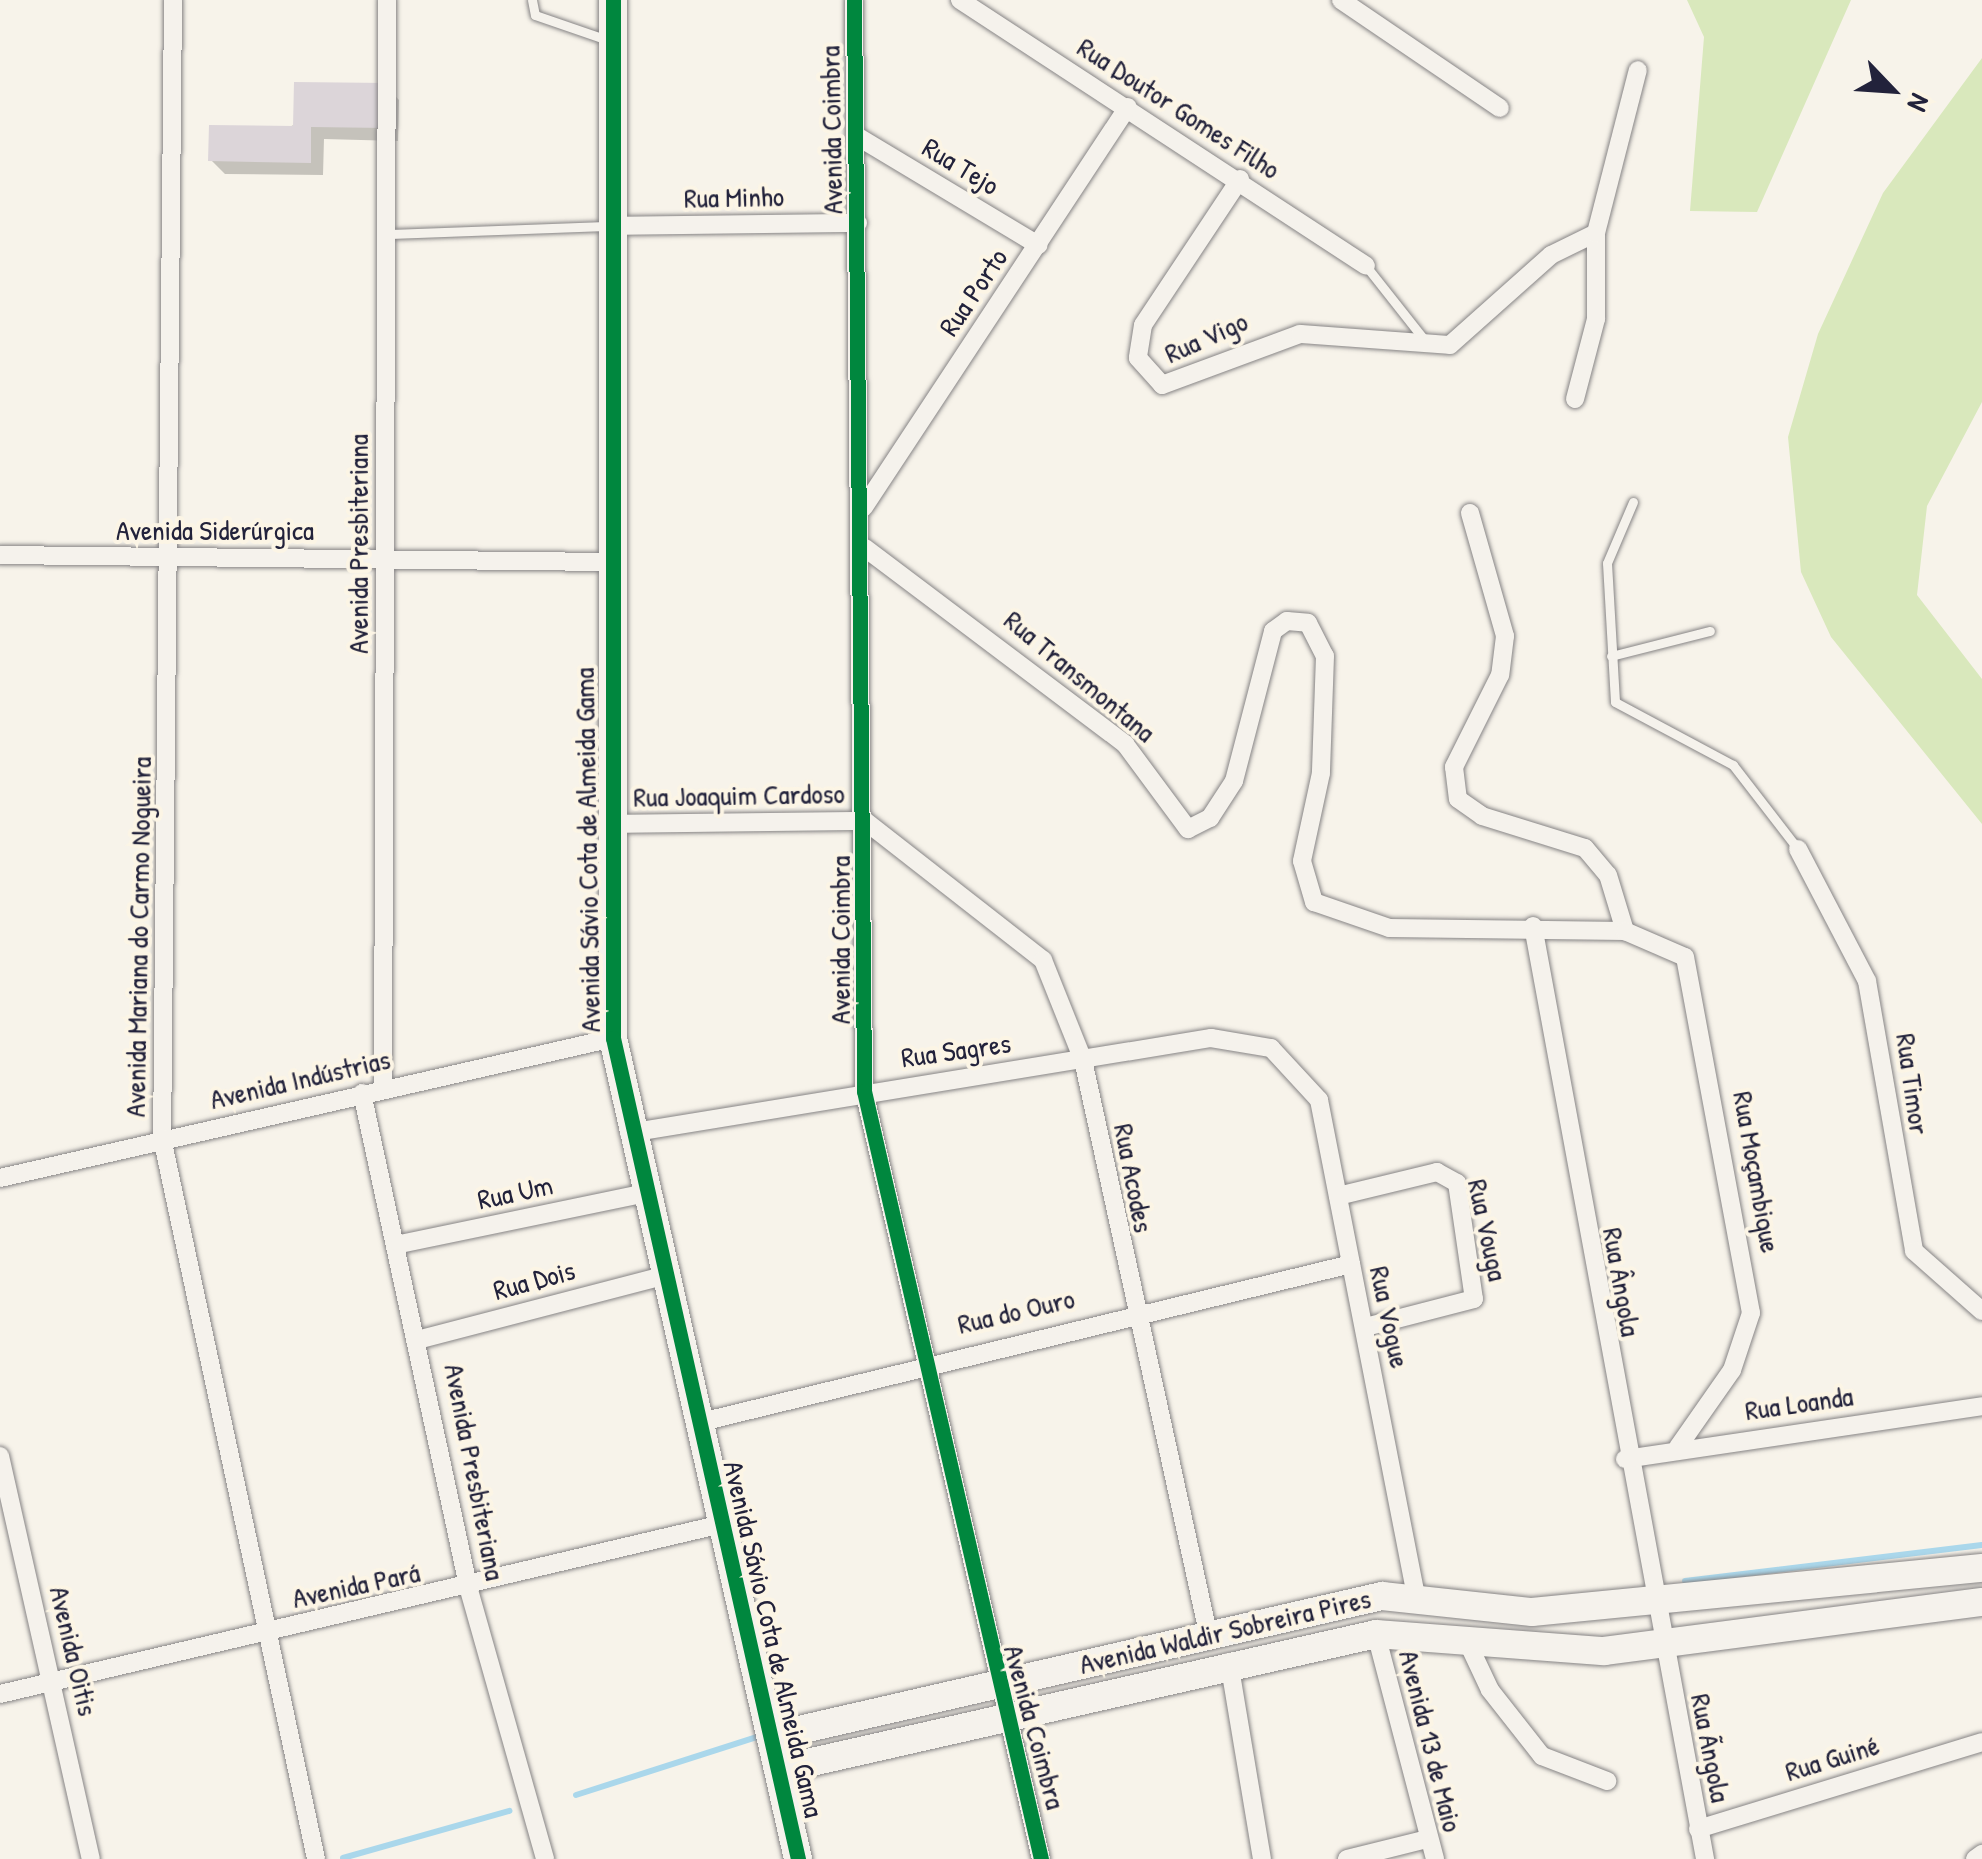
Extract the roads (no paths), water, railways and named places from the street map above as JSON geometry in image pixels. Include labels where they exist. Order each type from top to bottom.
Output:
[{"type":"street","name":"Avenida Mariana do Carmo Nogueira","points":[[172,0],[172,558],[162,1138],[271,1632],[316,1859]]},
{"type":"street","name":"Avenida Presbiteriana","points":[[383,1089],[387,0]]},
{"type":"street","name":"Avenida Sávio Cota de Almeida Gama","points":[[613,0],[609,562],[613,1038],[642,1194],[781,1768],[798,1859]]},
{"type":"street","name":"Avenida Coimbra","points":[[854,0],[865,548],[864,1091],[920,1362],[994,1684],[1041,1859]]},
{"type":"street","name":"Rua Doutor Gomes Filho","points":[[960,0],[1240,179],[1366,266]]},
{"type":"street","points":[[1342,0],[1500,108]]},
{"type":"street","points":[[1575,399],[1596,319],[1596,233],[1638,70]]},
{"type":"street","name":"Rua Porto","points":[[864,507],[1128,107]]},
{"type":"street","name":"Rua Tejo","points":[[855,134],[1038,245]]},
{"type":"street","name":"Rua Vigo","points":[[1240,179],[1143,325],[1138,358],[1148,378],[1185,383],[1236,351],[1300,334],[1432,348]]},
{"type":"street","name":"Rua Minho","points":[[611,226],[858,224]]},
{"type":"street","points":[[1432,348],[1470,333],[1551,255],[1596,233]]},
{"type":"street","points":[[1470,513],[1505,636],[1500,675],[1454,767],[1458,800],[1482,816],[1585,848],[1608,875],[1625,931]]},
{"type":"street","name":"Rua Transmontana","points":[[865,548],[1125,744],[1188,829],[1210,818],[1234,781],[1273,631],[1308,623],[1324,656],[1321,773],[1302,861],[1314,902],[1389,928],[1533,926]]},
{"type":"street","name":"Avenida Siderúrgica","points":[[0,555],[609,562]]},
{"type":"street","name":"Rua Joaquim Cardoso","points":[[613,824],[865,820]]},
{"type":"street","name":"Rua Acodes","points":[[865,820],[1043,960],[1084,1060],[1132,1312],[1208,1633]]},
{"type":"street","name":"Rua Timor","points":[[1798,850],[1867,981],[1914,1251],[1982,1311]]},
{"type":"street","name":"Rua Moçambique","points":[[1533,926],[1625,931],[1672,946],[1691,969],[1750,1288],[1732,1370],[1678,1447]]},
{"type":"street","name":"Rua Ângola","points":[[1533,926],[1624,1459],[1663,1647]]},
{"type":"street","name":"Avenida Indústrias","points":[[0,1178],[613,1038]]},
{"type":"street","name":"Rua Sagres","points":[[629,1134],[864,1091],[1211,1038],[1256,1040],[1288,1059]]},
{"type":"street","name":"Rua Vogue","points":[[1288,1059],[1318,1100],[1366,1327],[1416,1596]]},
{"type":"street","name":"Avenida Presbiteriana","points":[[362,1093],[421,1338],[469,1590],[545,1859]]},
{"type":"street","name":"Rua Vouga","points":[[1338,1196],[1437,1172],[1456,1183],[1474,1299],[1366,1327]]},
{"type":"street","name":"Rua Um","points":[[400,1244],[642,1194]]},
{"type":"street","name":"Rua do Ouro","points":[[697,1422],[920,1362],[1351,1264]]},
{"type":"street","name":"Rua Dois","points":[[421,1338],[662,1276]]},
{"type":"street","name":"Rua Loanda","points":[[1624,1459],[1678,1447],[1982,1406]]},
{"type":"street","name":"Avenida Oitis","points":[[0,1456],[91,1859]]},
{"type":"street","name":"Avenida Pará","points":[[0,1694],[469,1590],[722,1524]]},
{"type":"street","name":"Avenida Waldir Sobreira Pires","points":[[773,1736],[1208,1633],[1416,1596],[1520,1612],[1654,1606],[1982,1568]]},
{"type":"street","name":"Avenida Waldir Sobreira Pires","points":[[781,1768],[1229,1662],[1376,1634],[1663,1647],[1982,1602]]},
{"type":"street","name":"Avenida 13 de Maio","points":[[1376,1634],[1424,1840],[1436,1859]]},
{"type":"street","points":[[1466,1639],[1490,1690],[1542,1756],[1607,1781]]},
{"type":"street","name":"Rua Ãngola","points":[[1663,1647],[1705,1859]]},
{"type":"street","points":[[1229,1662],[1262,1859]]},
{"type":"street","name":"Rua Guiné","points":[[1698,1829],[1982,1742]]},
{"type":"street","points":[[1346,1859],[1424,1840]]},
{"type":"street","points":[[1976,1859],[1982,1854]]},
{"type":"lane","points":[[532,0],[535,16],[612,42]]},
{"type":"lane","points":[[388,234],[611,226]]},
{"type":"lane","points":[[1366,266],[1432,348]]},
{"type":"lane","points":[[1633,502],[1608,551],[1612,656],[1620,710],[1733,765],[1798,850]]},
{"type":"lane","points":[[1612,656],[1710,631]]},
{"type":"waterway","points":[[1685,1581],[1982,1545]]},
{"type":"waterway","points":[[576,1795],[763,1735]]},
{"type":"waterway","points":[[343,1858],[509,1811]]}]
